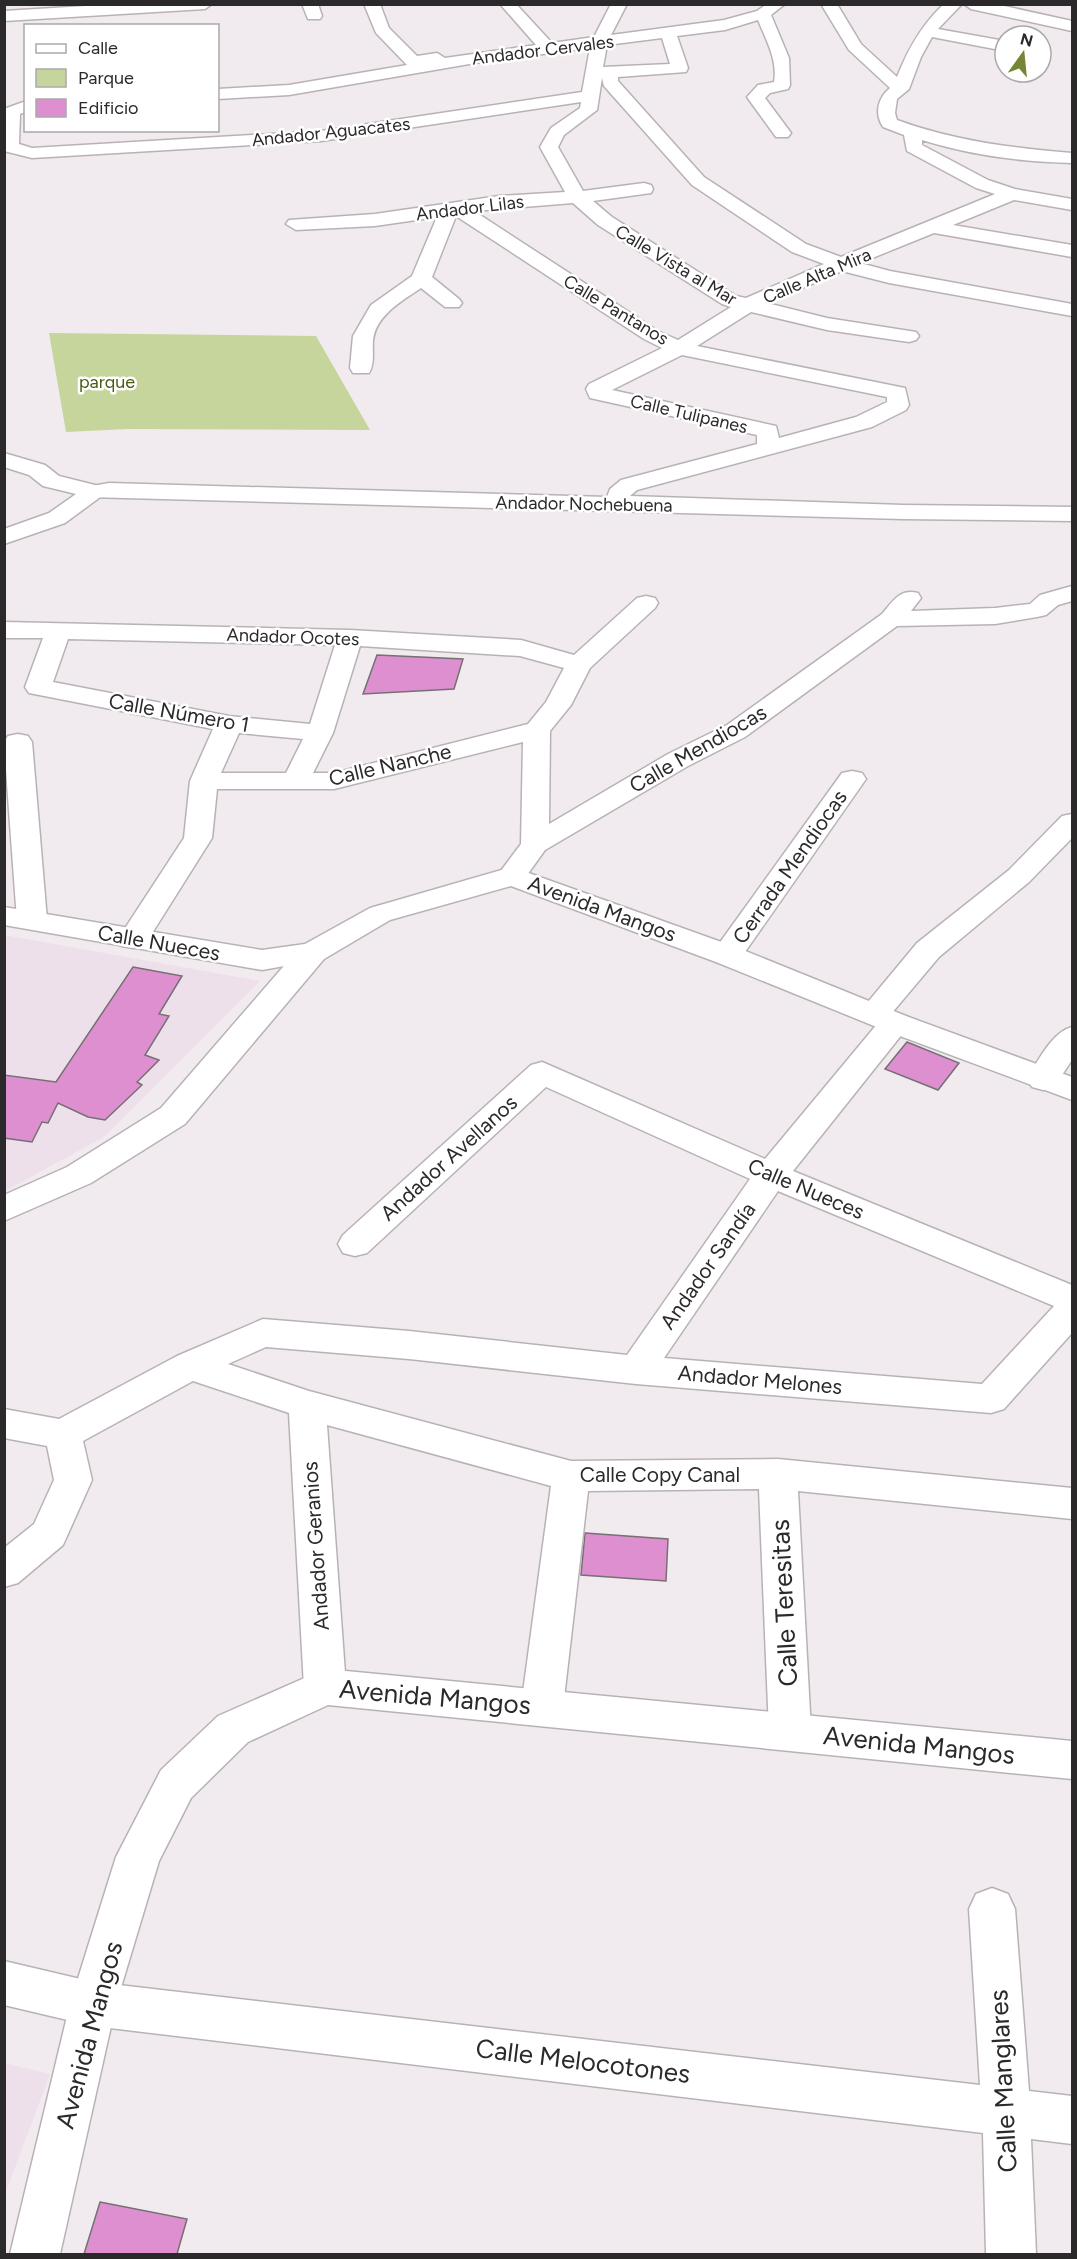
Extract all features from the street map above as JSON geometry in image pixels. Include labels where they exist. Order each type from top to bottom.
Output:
[{"type":"street","points":[[4,16],[90,8],[205,4]]},
{"type":"street","points":[[372,4],[382,30],[413,62],[459,54],[481,57]]},
{"type":"street","points":[[507,4],[549,49]]},
{"type":"street","points":[[589,96],[602,73],[599,43],[619,4]]},
{"type":"street","points":[[829,4],[855,47],[901,89]]},
{"type":"street","points":[[955,4],[943,12],[914,57],[901,89],[889,97],[886,113],[889,123],[913,133],[998,151],[1072,158]]},
{"type":"street","points":[[971,4],[1072,26]]},
{"type":"street","points":[[771,9],[784,78],[782,85],[764,89],[756,97],[782,133]]},
{"type":"street","name":"Andador Cervales","points":[[219,93],[305,87],[481,57],[724,25],[771,9]]},
{"type":"street","points":[[929,32],[993,44]]},
{"type":"street","points":[[602,73],[680,68],[668,33]]},
{"type":"street","points":[[602,73],[698,181],[799,248],[844,265],[889,277],[1072,310]]},
{"type":"street","name":"Andador Aguacates","points":[[21,107],[12,111],[10,147],[18,151],[133,149],[321,136],[589,96]]},
{"type":"street","name":"Calle Vista al Mar","points":[[589,96],[588,110],[556,132],[549,147],[577,197],[624,234],[729,300],[827,324],[909,336]]},
{"type":"street","points":[[913,133],[913,147],[981,184],[1012,194],[1072,204]]},
{"type":"street","name":"Andador Lilas","points":[[296,224],[375,220],[498,202],[577,197],[644,189]]},
{"type":"street","name":"Calle Alta Mira","points":[[597,389],[679,348],[746,306],[787,286],[844,265],[1012,194]]},
{"type":"street","points":[[361,368],[363,336],[378,309],[421,279],[454,209]]},
{"type":"street","name":"Calle Pantanos","points":[[454,209],[651,334],[679,348],[897,393],[898,405],[864,422],[768,448]]},
{"type":"street","points":[[933,227],[1072,251]]},
{"type":"street","points":[[421,279],[452,303]]},
{"type":"street","name":"Calle Tulipanes","points":[[597,389],[598,393],[609,396],[768,431],[768,448]]},
{"type":"street","points":[[621,504],[618,494],[629,485],[768,448]]},
{"type":"street","name":"Andador Nochebuena","points":[[4,460],[37,470],[51,481],[95,492],[109,490],[214,495],[621,504],[952,515],[1072,514]]},
{"type":"street","points":[[4,537],[57,518],[95,492]]},
{"type":"street","points":[[891,619],[995,616],[1036,610],[1049,600],[1072,593]]},
{"type":"street","name":"Calle Mendiocas","points":[[535,844],[678,760],[736,732],[891,619],[909,598]]},
{"type":"street","points":[[512,876],[535,844],[537,730],[558,705],[579,664],[646,603]]},
{"type":"street","name":"Andador Ocotes","points":[[4,630],[350,639],[520,648],[579,664]]},
{"type":"street","name":"Calle Número 1","points":[[58,631],[38,687],[230,724],[320,733]]},
{"type":"street","points":[[295,782],[320,733],[350,639]]},
{"type":"street","points":[[134,939],[198,838],[204,781],[230,724]]},
{"type":"street","name":"Calle Nanche","points":[[204,781],[334,781],[537,730]]},
{"type":"street","points":[[18,742],[18,918]]},
{"type":"street","name":"Cerrada Mendiocas","points":[[727,955],[852,779]]},
{"type":"street","name":"Andador Sandía","points":[[636,1370],[771,1175],[885,1018],[928,950],[1018,876],[1072,822]]},
{"type":"street","name":"Avenida Mangos","points":[[4,1209],[79,1175],[173,1116],[313,951],[380,915],[512,876],[727,955],[1072,1089]]},
{"type":"street","name":"Calle Nueces","points":[[18,918],[262,960],[313,951]]},
{"type":"street","points":[[1043,1079],[1072,1037]]},
{"type":"street","name":"Calle Nueces","points":[[542,1073],[771,1175],[1072,1299]]},
{"type":"street","name":"Andador Avellanos","points":[[356,1244],[542,1073]]},
{"type":"street","name":"Andador Melones","points":[[190,1366],[263,1333],[410,1345],[636,1370],[991,1399],[1072,1310]]},
{"type":"street","points":[[4,1423],[63,1434],[190,1366]]},
{"type":"street","name":"Calle Copy Canal","points":[[190,1366],[307,1405],[571,1476],[778,1474],[1072,1503]]},
{"type":"street","name":"Andador Geranios","points":[[307,1405],[325,1687]]},
{"type":"street","points":[[4,1571],[49,1534],[73,1480],[63,1434]]},
{"type":"street","name":"Calle Teresitas","points":[[778,1474],[790,1731]]},
{"type":"street","points":[[542,1707],[571,1476]]},
{"type":"street","name":"Avenida Mangos","points":[[34,2254],[93,2004],[138,1857],[176,1784],[233,1729],[325,1687],[1072,1760]]},
{"type":"street","name":"Calle Manglares","points":[[992,1909],[1006,2110],[1011,2254]]},
{"type":"street","name":"Calle Melocotones","points":[[4,1983],[93,2004],[1006,2110],[1072,2120]]},
{"type":"shaded area","points":[[4,935],[260,981],[104,1137],[5,1191]]},
{"type":"shaded area","points":[[4,2063],[50,2074],[5,2194],[4,2194]]},
{"type":"green space","name":"parque","points":[[49,333],[316,336],[370,430],[127,429],[66,432]]},
{"type":"building","points":[[377,655],[463,659],[454,689],[363,694]]},
{"type":"building","points":[[133,967],[182,976],[159,1014],[169,1016],[145,1055],[159,1060],[137,1082],[142,1085],[105,1120],[88,1117],[58,1103],[48,1123],[42,1122],[32,1142],[4,1138],[4,1075],[56,1082]]},
{"type":"building","points":[[907,1042],[959,1063],[938,1090],[885,1069]]},
{"type":"building","points":[[585,1533],[668,1539],[666,1581],[581,1575]]},
{"type":"building","points":[[100,2202],[187,2219],[177,2254],[84,2254]]}]
